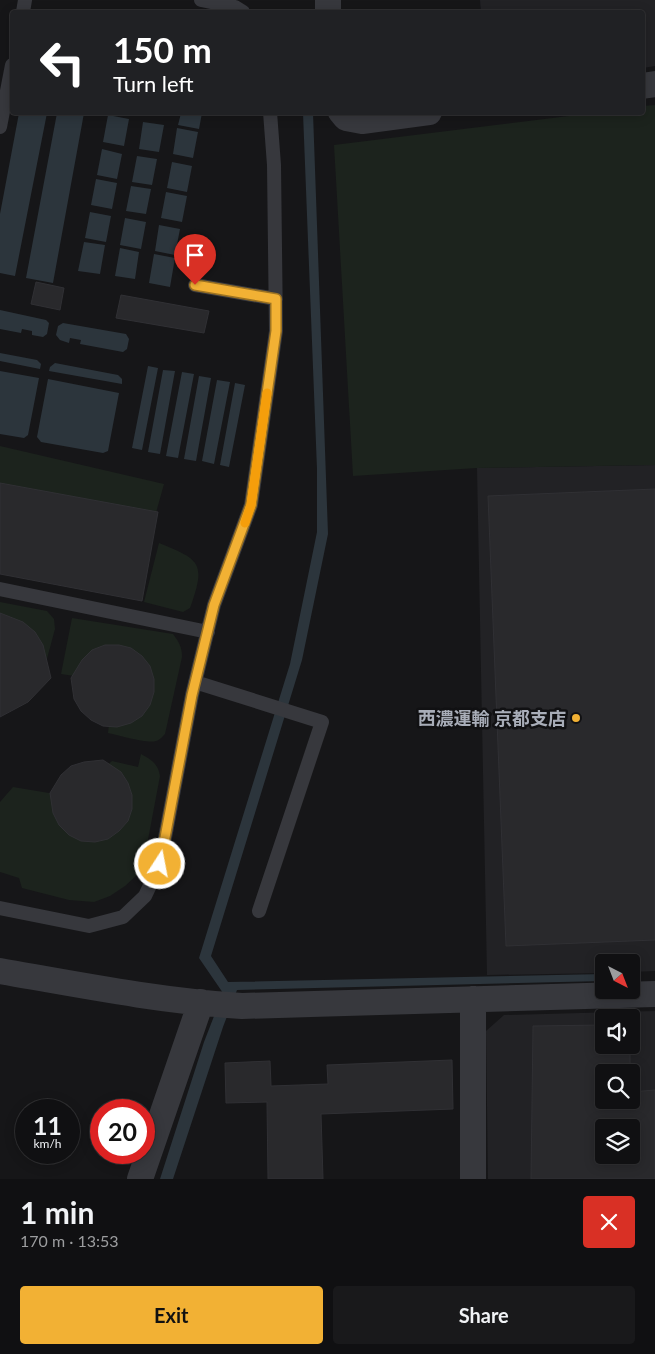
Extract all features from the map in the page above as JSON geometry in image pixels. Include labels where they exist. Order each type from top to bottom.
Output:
[{"type":"street","points":[[344,115],[346,118],[362,121],[407,115]]},
{"type":"street","points":[[0,971],[83,986],[221,1004],[655,994]]},
{"type":"street","points":[[473,999],[473,1179]]},
{"type":"street","points":[[140,1179],[221,1004]]},
{"type":"lane","points":[[201,0],[235,7],[240,10]]},
{"type":"lane","points":[[0,127],[10,75]]},
{"type":"lane","points":[[0,908],[89,926],[123,918],[145,896],[160,864],[195,682],[214,605],[251,505],[276,331],[274,165],[270,115]]},
{"type":"lane","points":[[195,285],[276,299]]},
{"type":"lane","points":[[0,589],[208,632]]},
{"type":"lane","points":[[195,682],[322,722],[259,910]]},
{"type":"shaded area","points":[[480,0],[655,0],[655,66],[645,68],[645,10],[481,10]]},
{"type":"shaded area","points":[[655,105],[655,465],[477,468],[353,476],[334,145],[577,115],[645,115],[645,106]]},
{"type":"shaded area","points":[[19,115],[47,115],[15,276],[0,273],[0,214]]},
{"type":"shaded area","points":[[57,115],[84,115],[53,283],[26,278]]},
{"type":"shaded area","points":[[108,115],[129,119],[124,146],[103,142]]},
{"type":"shaded area","points":[[180,115],[202,115],[199,129],[178,125]]},
{"type":"shaded area","points":[[303,115],[313,115],[328,534],[302,660],[211,956],[228,982],[595,974],[595,981],[237,990],[173,1179],[160,1179],[204,1042],[223,993],[199,958],[290,664],[317,532],[317,469]]},
{"type":"shaded area","points":[[143,122],[164,125],[159,152],[139,149]]},
{"type":"shaded area","points":[[177,128],[198,132],[193,158],[173,154]]},
{"type":"shaded area","points":[[102,149],[122,154],[117,179],[97,175]]},
{"type":"shaded area","points":[[137,156],[157,159],[152,185],[132,182]]},
{"type":"shaded area","points":[[172,162],[192,166],[187,192],[167,188]]},
{"type":"shaded area","points":[[96,179],[117,183],[112,209],[91,205]]},
{"type":"shaded area","points":[[131,186],[151,189],[146,214],[126,211]]},
{"type":"shaded area","points":[[166,192],[187,196],[182,222],[161,218]]},
{"type":"shaded area","points":[[90,212],[111,216],[106,242],[85,238]]},
{"type":"shaded area","points":[[125,218],[146,222],[141,249],[120,245]]},
{"type":"shaded area","points":[[159,225],[180,229],[175,255],[155,251]]},
{"type":"shaded area","points":[[84,242],[105,245],[100,274],[78,271]]},
{"type":"shaded area","points":[[120,248],[139,252],[135,279],[115,276]]},
{"type":"shaded area","points":[[154,254],[175,258],[170,287],[149,283]]},
{"type":"shaded area","points":[[0,310],[46,320],[49,323],[47,334],[43,337],[32,335],[32,331],[22,329],[21,333],[0,329]]},
{"type":"shaded area","points":[[63,323],[126,334],[129,339],[127,349],[123,352],[80,344],[81,340],[70,338],[69,343],[60,340],[56,335],[58,326]]},
{"type":"shaded area","points":[[0,353],[37,360],[41,364],[40,369],[0,361]]},
{"type":"shaded area","points":[[55,363],[118,375],[122,379],[122,384],[49,371],[50,367]]},
{"type":"shaded area","points":[[148,366],[158,368],[142,450],[132,448]]},
{"type":"shaded area","points":[[163,370],[175,371],[160,454],[148,452]]},
{"type":"shaded area","points":[[0,371],[39,378],[28,435],[24,438],[0,434]]},
{"type":"shaded area","points":[[182,372],[194,374],[178,458],[166,456]]},
{"type":"shaded area","points":[[199,376],[211,378],[196,461],[184,459]]},
{"type":"shaded area","points":[[48,379],[119,393],[108,451],[103,453],[41,442],[37,437]]},
{"type":"shaded area","points":[[217,380],[230,382],[214,464],[202,461]]},
{"type":"shaded area","points":[[235,383],[245,385],[229,467],[220,465]]},
{"type":"shaded area","points":[[0,446],[164,484],[154,520],[0,488]]},
{"type":"shaded area","name":"西濃運輸 京都支店","points":[[655,465],[655,971],[640,972],[640,954],[595,954],[595,973],[487,975],[477,468]]},
{"type":"shaded area","points":[[159,543],[184,554],[196,565],[198,581],[195,593],[190,608],[183,612],[144,602]]},
{"type":"shaded area","points":[[0,602],[47,611],[54,619],[55,629],[45,666],[0,658]]},
{"type":"shaded area","points":[[72,618],[173,634],[181,647],[182,657],[165,734],[160,739],[152,742],[108,733],[109,724],[74,676],[61,674]]},
{"type":"shaded area","points":[[141,754],[154,763],[158,768],[160,776],[144,861],[137,875],[125,886],[110,896],[94,902],[69,900],[22,888],[19,878],[0,872],[0,802],[13,787],[73,797],[112,761],[138,767]]},
{"type":"shaded area","points":[[640,1011],[655,1011],[655,1179],[488,1179],[486,1031],[504,1015],[595,1013],[595,1054],[640,1054]]},
{"type":"building","points":[[36,282],[64,288],[60,310],[31,304]]},
{"type":"building","points":[[121,295],[209,311],[204,333],[116,318]]},
{"type":"building","points":[[0,483],[158,512],[142,601],[0,574]]},
{"type":"building","name":"西濃運輸 京都支店","points":[[655,489],[655,940],[506,946],[488,496]]},
{"type":"building","points":[[0,613],[23,622],[35,632],[43,645],[51,678],[28,702],[0,717]]},
{"type":"building","points":[[105,645],[119,645],[131,648],[142,656],[150,666],[154,679],[154,692],[150,705],[142,716],[131,723],[117,727],[103,726],[91,720],[81,711],[74,699],[71,678],[82,660],[92,650]]},
{"type":"building","points":[[103,760],[121,772],[128,783],[132,795],[132,809],[128,821],[108,839],[95,842],[81,841],[69,835],[59,825],[53,813],[50,793],[61,775],[71,766],[84,762]]},
{"type":"building","points":[[595,1025],[595,1054],[630,1054],[630,1064],[595,1064],[595,1109],[640,1109],[640,1091],[655,1090],[655,1179],[531,1179],[533,1026]]},
{"type":"building","points":[[452,1060],[453,1109],[321,1114],[323,1179],[268,1179],[267,1102],[226,1103],[225,1063],[270,1061],[271,1086],[328,1084],[327,1065]]},
{"type":"slow traffic","points":[[245,523],[251,505],[267,393]]},
{"type":"place","name":"西濃運輸 京都支店","points":[[576,718]]},
{"type":"route","points":[[160,864],[192,695],[214,605],[251,505],[276,331],[276,299],[195,285]]}]
